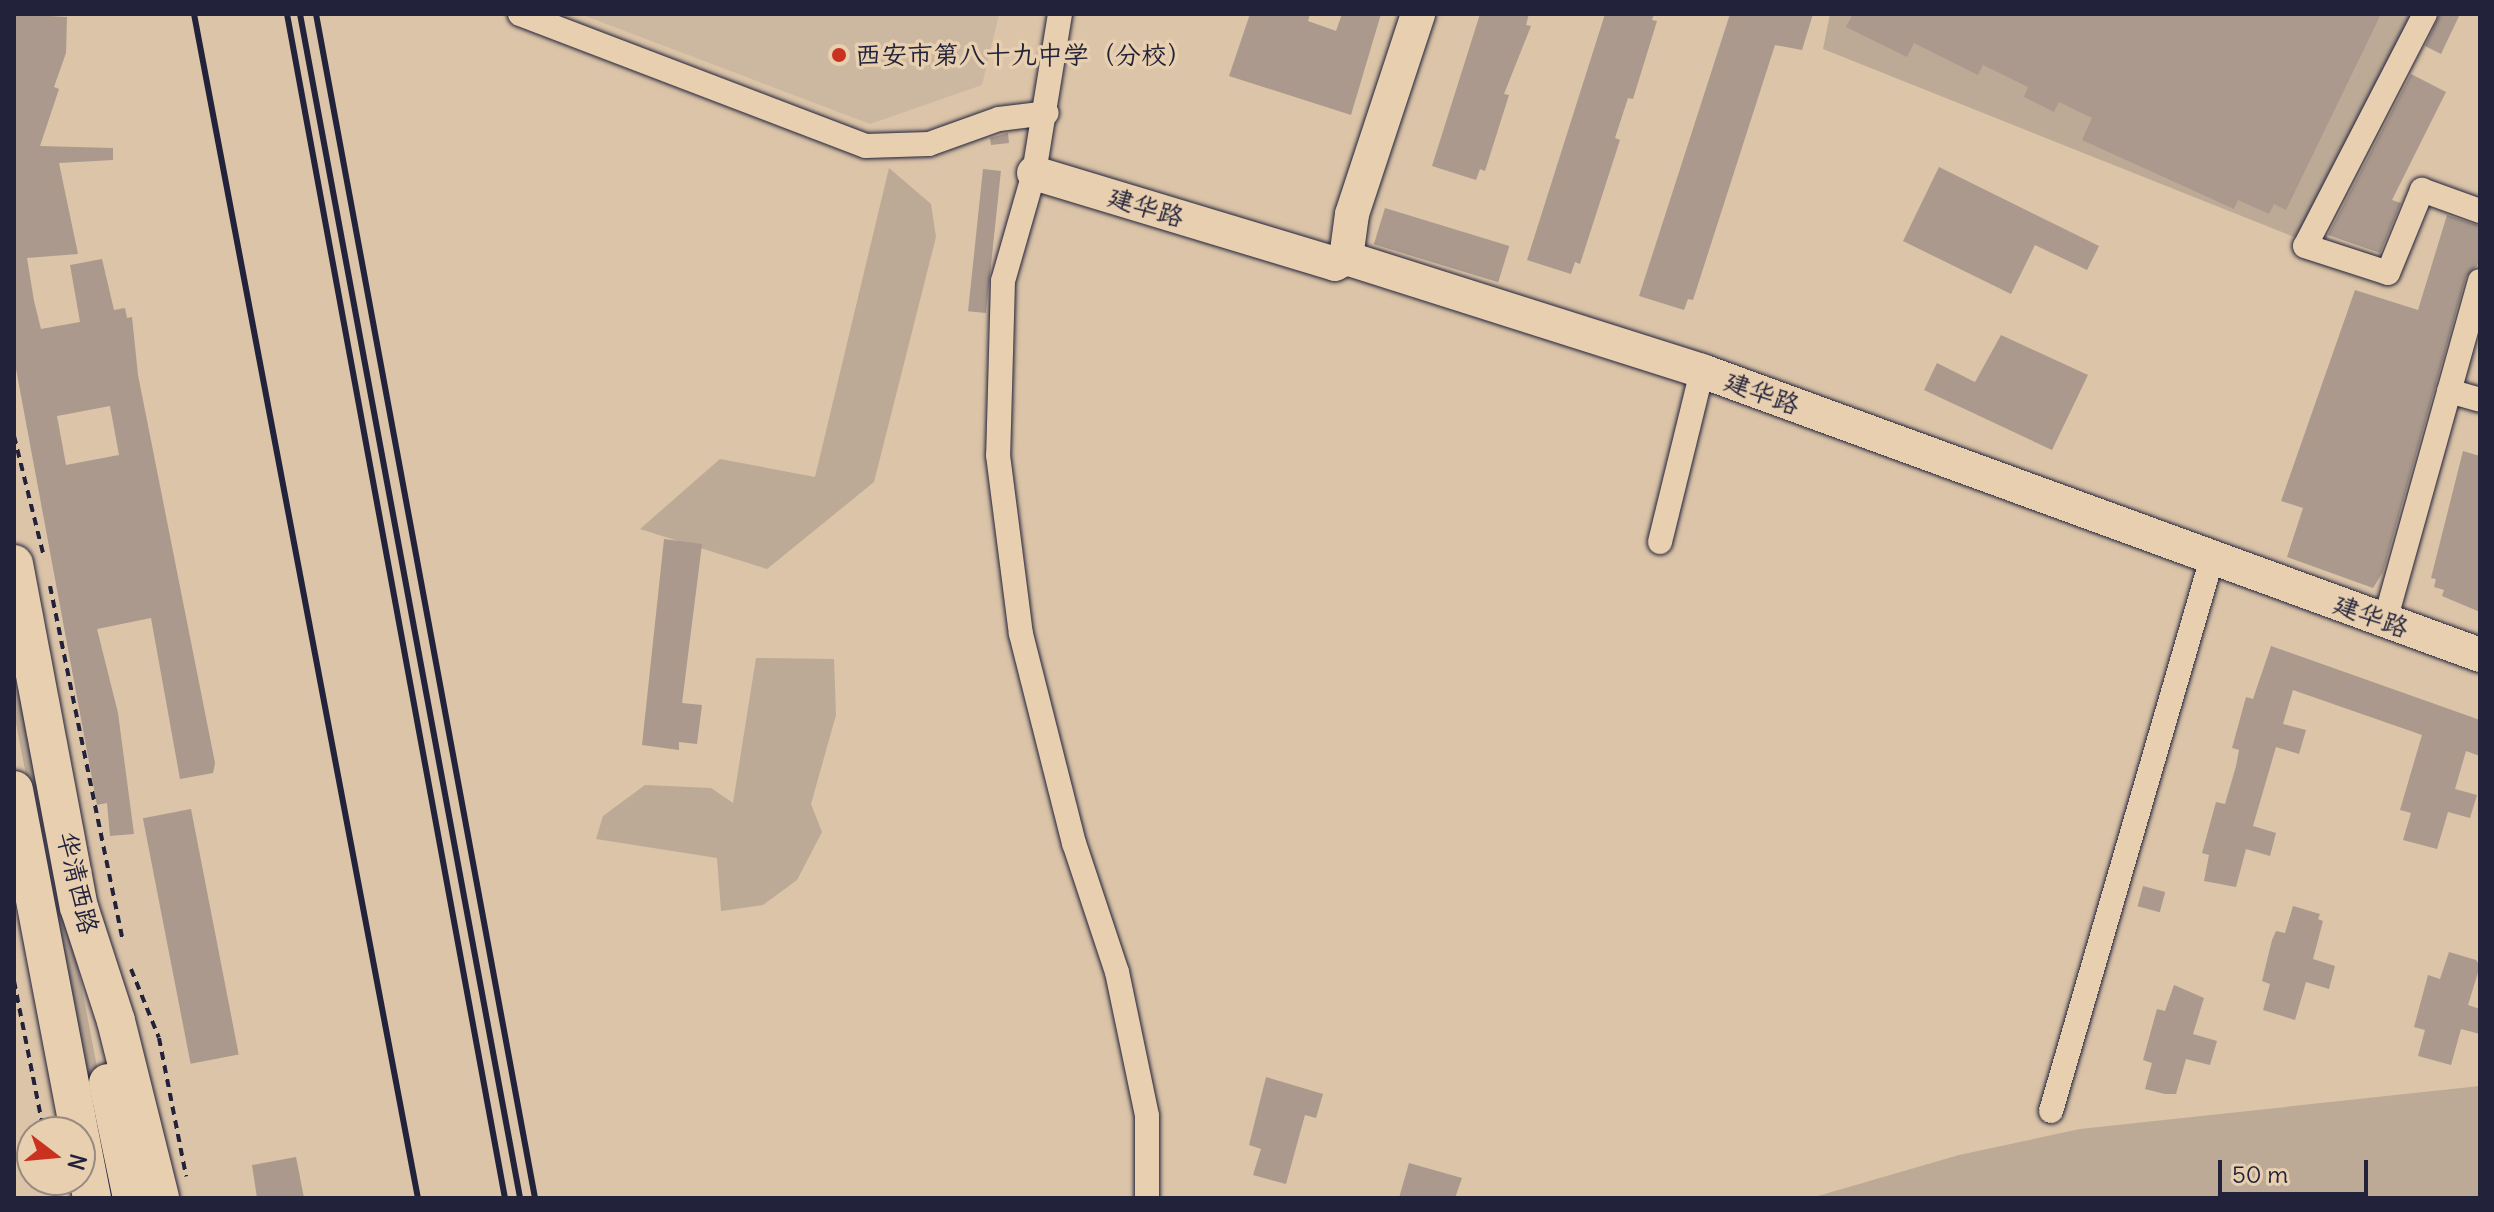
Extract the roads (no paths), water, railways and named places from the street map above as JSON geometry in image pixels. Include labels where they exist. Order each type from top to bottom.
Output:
[{"type":"main road","name":"华清西路","points":[[14,564],[79,907],[174,1191]]},
{"type":"main road","name":"华清西路","points":[[14,790],[77,1116]]},
{"type":"main road","points":[[79,907],[92,1009],[132,1198]]},
{"type":"street","points":[[520,14],[866,146],[929,144],[999,119],[1047,113]]},
{"type":"street","points":[[1060,14],[1047,113],[1034,173],[1003,281],[998,455],[1021,634],[1074,843],[1117,972],[1147,1116],[1147,1198]]},
{"type":"street","points":[[1346,258],[1352,214],[1418,14]]},
{"type":"street","points":[[2425,14],[2305,246],[2388,273],[2422,190],[2480,211]]},
{"type":"street","name":"建华路","points":[[1034,173],[1335,264],[1346,258],[1702,371],[2480,655]]},
{"type":"street","points":[[2385,621],[2480,281]]},
{"type":"street","points":[[1660,542],[1702,371]]},
{"type":"street","points":[[2449,391],[2480,400]]},
{"type":"street","points":[[2051,1111],[2212,558]]},
{"type":"railway","points":[[194,14],[418,1198]]},
{"type":"railway","points":[[287,14],[505,1198]]},
{"type":"railway","points":[[300,14],[520,1198]]},
{"type":"railway","points":[[316,14],[535,1198]]},
{"type":"place","name":"西安市第八十九中学（分校）","points":[[839,55]]}]
